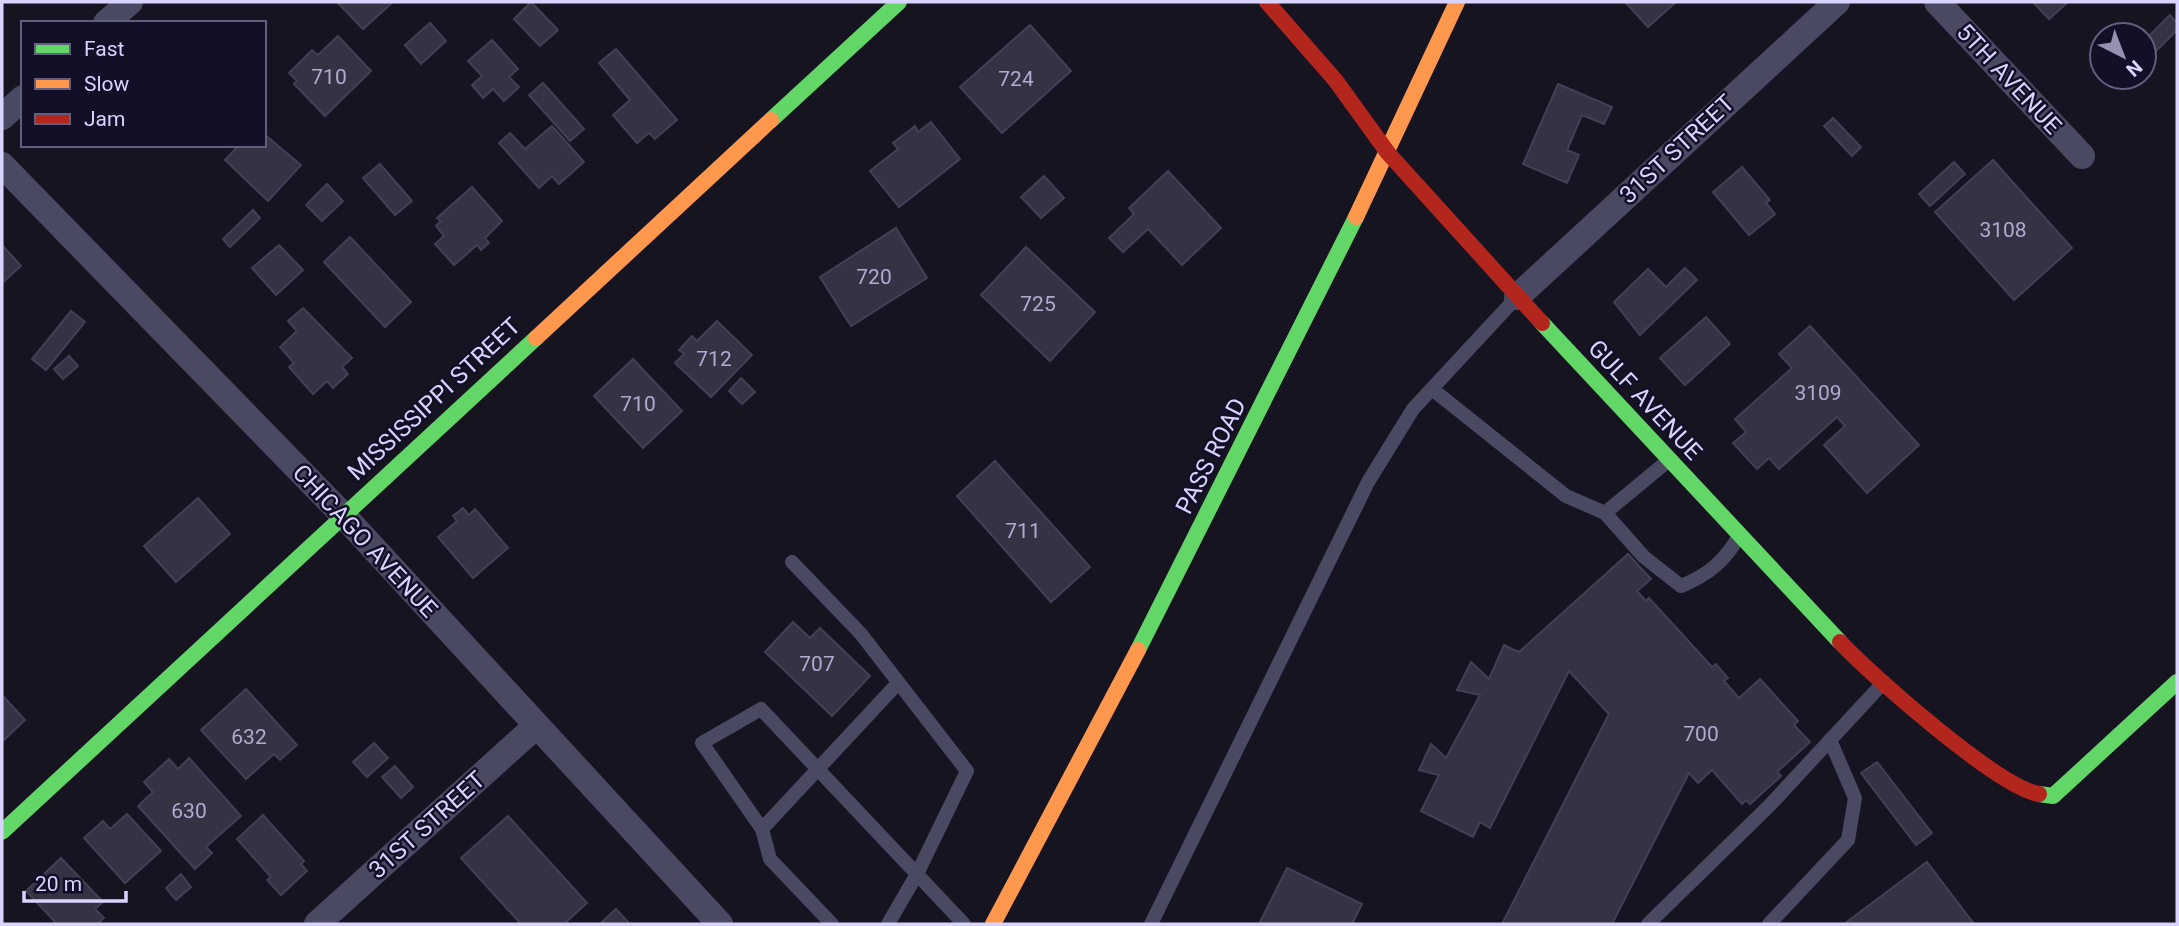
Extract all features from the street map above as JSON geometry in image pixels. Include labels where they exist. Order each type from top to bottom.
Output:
[{"type":"street","points":[[108,21],[130,2]]},
{"type":"street","name":"MISSISSIPPI STREET","points":[[2,832],[342,514],[899,2]]},
{"type":"street","name":"GULF AVENUE","points":[[1267,2],[1336,81],[1388,153],[1517,297],[1846,648],[1966,752],[2026,792],[2053,796],[2177,682]]},
{"type":"street","name":"PASS ROAD","points":[[993,924],[1113,700],[1388,153],[1458,2]]},
{"type":"street","name":"31ST STREET","points":[[1517,297],[1837,2]]},
{"type":"street","name":"5TH AVENUE","points":[[1937,2],[2082,156]]},
{"type":"street","points":[[2,117],[21,100]]},
{"type":"street","name":"CHICAGO AVENUE","points":[[2,165],[342,514],[720,924]]},
{"type":"street","name":"31ST STREET","points":[[317,924],[536,726]]},
{"type":"lane","points":[[1152,924],[1368,482],[1413,409],[1517,297]]},
{"type":"lane","points":[[1432,389],[1566,496],[1605,513],[1644,556],[1681,586],[1699,579],[1727,559],[1740,535]]},
{"type":"lane","points":[[1605,513],[1670,460]]},
{"type":"lane","points":[[792,562],[861,634],[967,771],[917,874],[888,924]]},
{"type":"lane","points":[[1648,924],[1770,805],[1884,681]]},
{"type":"lane","points":[[762,829],[898,683]]},
{"type":"lane","points":[[832,924],[770,859],[762,829],[702,743],[761,709],[964,924]]},
{"type":"lane","points":[[1769,924],[1848,840],[1855,798],[1830,740]]},
{"type":"building","points":[[337,2],[393,2],[363,29]]},
{"type":"building","points":[[531,2],[558,30],[540,46],[514,19]]},
{"type":"building","points":[[1625,2],[1676,2],[1648,27]]},
{"type":"building","points":[[2033,2],[2068,2],[2049,19]]},
{"type":"building","points":[[2170,15],[2177,23],[2177,30],[2158,49],[2158,27]]},
{"type":"building","points":[[430,23],[446,41],[421,64],[405,45]]},
{"type":"building","points":[[1030,25],[1071,71],[1002,133],[960,87]]},
{"type":"building","points":[[338,36],[371,71],[325,116],[294,84],[297,81],[289,73],[312,50],[318,55]]},
{"type":"building","points":[[492,40],[518,69],[509,77],[519,87],[504,101],[493,89],[483,98],[472,85],[482,76],[468,61]]},
{"type":"building","points":[[616,49],[677,120],[655,139],[649,133],[637,143],[613,115],[630,100],[599,63]]},
{"type":"building","points":[[543,83],[584,129],[570,141],[529,95]]},
{"type":"building","points":[[1558,84],[1612,107],[1604,124],[1582,115],[1567,150],[1579,155],[1567,183],[1523,164]]},
{"type":"building","points":[[1833,118],[1861,147],[1852,156],[1824,126]]},
{"type":"building","points":[[931,122],[960,159],[899,207],[870,171],[898,149],[893,143],[915,126],[918,132]]},
{"type":"building","points":[[552,126],[584,162],[559,184],[552,176],[539,188],[499,143],[510,133],[525,149]]},
{"type":"building","points":[[266,136],[301,165],[268,201],[225,160],[237,147],[266,147]]},
{"type":"building","points":[[1993,160],[2072,248],[2014,300],[1935,212]]},
{"type":"building","points":[[1954,162],[1965,174],[1930,206],[1919,194]]},
{"type":"building","points":[[380,164],[412,201],[395,215],[363,178]]},
{"type":"building","points":[[1742,167],[1770,200],[1766,203],[1775,214],[1749,235],[1713,192]]},
{"type":"building","points":[[1168,171],[1221,228],[1182,265],[1148,229],[1123,252],[1109,238],[1134,214],[1129,208]]},
{"type":"building","points":[[1044,176],[1064,198],[1041,218],[1021,197]]},
{"type":"building","points":[[327,184],[343,201],[322,221],[306,205]]},
{"type":"building","points":[[472,187],[502,221],[485,238],[489,243],[481,250],[477,245],[454,265],[435,244],[444,236],[436,226],[441,221],[437,218]]},
{"type":"building","points":[[253,210],[260,218],[230,247],[223,239]]},
{"type":"building","points":[[896,228],[927,278],[851,326],[820,277]]},
{"type":"building","points":[[350,237],[411,302],[385,327],[324,262]]},
{"type":"building","points":[[2,245],[21,266],[2,283]]},
{"type":"building","points":[[279,245],[303,270],[276,295],[252,268]]},
{"type":"building","points":[[1026,247],[1095,312],[1050,361],[981,295]]},
{"type":"building","points":[[1685,268],[1697,280],[1640,335],[1614,302],[1648,269],[1666,287]]},
{"type":"building","points":[[303,308],[352,358],[342,367],[348,374],[333,388],[327,381],[313,394],[289,367],[294,363],[280,347],[297,331],[288,321]]},
{"type":"building","points":[[71,311],[85,322],[46,370],[32,359]]},
{"type":"building","points":[[1706,317],[1730,344],[1685,385],[1660,358]]},
{"type":"building","points":[[717,321],[752,355],[711,397],[675,363],[684,354],[679,350],[692,336],[697,341]]},
{"type":"building","points":[[1810,326],[1919,445],[1867,493],[1824,445],[1845,426],[1837,417],[1779,469],[1769,458],[1757,469],[1733,443],[1746,432],[1735,419],[1792,368],[1779,354]]},
{"type":"building","points":[[69,356],[78,366],[63,379],[54,369]]},
{"type":"building","points":[[633,359],[682,411],[643,448],[594,396]]},
{"type":"building","points":[[741,378],[755,392],[742,404],[729,391]]},
{"type":"building","points":[[995,461],[1090,567],[1051,602],[957,496]]},
{"type":"building","points":[[198,498],[230,534],[176,582],[144,546]]},
{"type":"building","points":[[463,508],[469,515],[475,509],[508,548],[473,578],[438,537],[457,521],[453,516]]},
{"type":"building","points":[[1628,554],[1651,579],[1637,591],[1646,601],[1649,598],[1712,667],[1716,664],[1728,678],[1724,681],[1739,698],[1760,679],[1798,721],[1794,725],[1810,742],[1777,772],[1781,776],[1750,804],[1746,800],[1742,804],[1712,770],[1698,783],[1689,773],[1612,924],[1502,924],[1609,714],[1569,671],[1490,828],[1480,822],[1473,837],[1421,811],[1439,775],[1419,770],[1431,744],[1446,758],[1480,695],[1457,690],[1471,662],[1489,679],[1504,645],[1519,652]]},
{"type":"building","points":[[793,622],[810,638],[820,628],[870,676],[832,716],[765,652]]},
{"type":"building","points":[[246,689],[297,745],[280,760],[274,754],[246,779],[201,730]]},
{"type":"building","points":[[2,695],[25,720],[2,742]]},
{"type":"building","points":[[374,743],[388,758],[367,777],[353,762]]},
{"type":"building","points":[[189,758],[241,816],[206,847],[212,853],[195,869],[138,806],[153,792],[144,782],[169,759],[178,769]]},
{"type":"building","points":[[1877,762],[1932,833],[1916,845],[1861,773]]},
{"type":"building","points":[[395,766],[413,787],[401,798],[382,777]]},
{"type":"building","points":[[127,814],[161,851],[125,883],[84,838],[103,821],[110,829]]},
{"type":"building","points":[[263,815],[304,861],[301,864],[307,871],[281,895],[267,880],[271,877],[237,839]]},
{"type":"building","points":[[508,816],[587,903],[564,924],[521,924],[461,858]]},
{"type":"building","points":[[61,858],[103,902],[95,909],[104,918],[97,924],[57,924],[26,891]]},
{"type":"building","points":[[1927,862],[1974,924],[1844,924]]},
{"type":"building","points":[[1287,868],[1362,904],[1352,924],[1259,924]]},
{"type":"building","points":[[181,874],[191,887],[176,900],[166,888]]},
{"type":"building","points":[[616,909],[630,924],[600,924]]},
{"type":"traffic: fast","points":[[771,120],[899,2]]},
{"type":"traffic: fast","points":[[1138,650],[1356,217]]},
{"type":"traffic: fast","points":[[1542,323],[1840,642]]},
{"type":"traffic: fast","points":[[2,832],[536,338]]},
{"type":"traffic: fast","points":[[2039,794],[2053,796],[2177,682]]},
{"type":"traffic: slow","points":[[1356,217],[1457,2]]},
{"type":"traffic: slow","points":[[536,338],[771,120]]},
{"type":"traffic: slow","points":[[993,924],[1138,650]]},
{"type":"traffic: jam","points":[[1267,2],[1336,81],[1388,153],[1542,323]]},
{"type":"traffic: jam","points":[[1840,642],[1906,703],[1967,752],[2020,787],[2039,794]]}]
